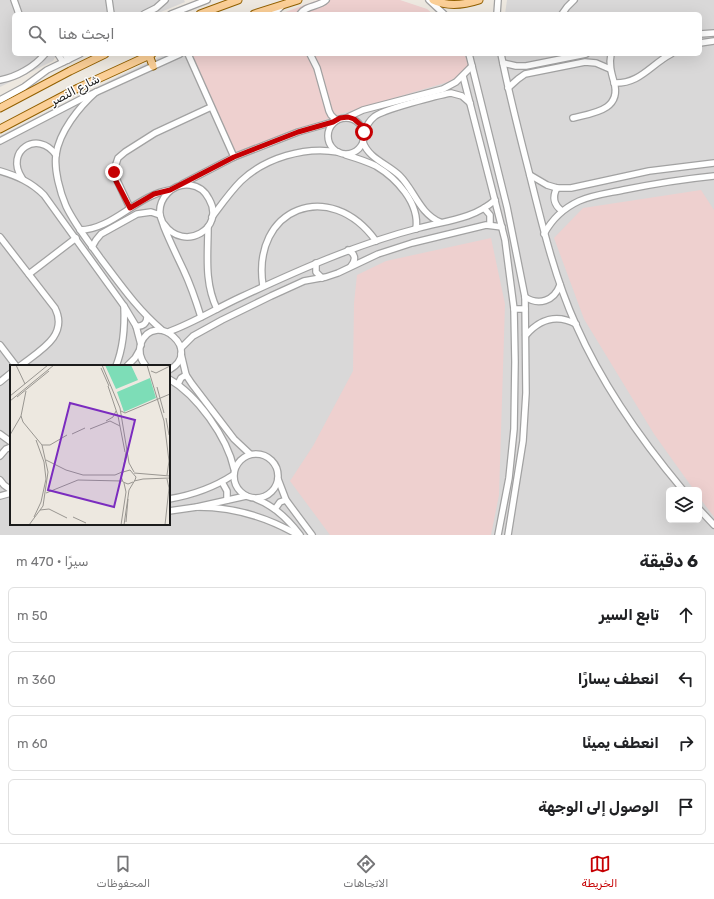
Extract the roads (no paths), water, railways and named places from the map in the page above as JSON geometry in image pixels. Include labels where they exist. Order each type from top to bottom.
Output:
[{"type":"main road","points":[[205,12],[238,0]]},
{"type":"main road","points":[[260,12],[298,0]]},
{"type":"main road","points":[[433,0],[451,5],[465,4],[479,0]]},
{"type":"main road","name":"شارع النصر","points":[[0,108],[101,56]]},
{"type":"main road","name":"شارع النصر","points":[[0,129],[78,88],[148,56]]},
{"type":"main road","points":[[150,56],[153,66]]},
{"type":"street","points":[[14,0],[18,12]]},
{"type":"street","points":[[109,0],[112,12]]},
{"type":"street","points":[[148,12],[156,8],[165,0]]},
{"type":"street","points":[[176,12],[207,0]]},
{"type":"street","points":[[302,12],[305,9],[321,4],[326,0]]},
{"type":"street","points":[[429,0],[442,12]]},
{"type":"street","points":[[496,12],[498,0]]},
{"type":"street","points":[[563,12],[574,0]]},
{"type":"street","points":[[275,12],[282,5]]},
{"type":"street","points":[[111,6],[115,12]]},
{"type":"street","points":[[702,34],[714,33]]},
{"type":"street","points":[[702,43],[714,41]]},
{"type":"street","points":[[0,80],[10,78],[38,63],[42,56]]},
{"type":"street","points":[[0,141],[81,99],[176,56]]},
{"type":"street","points":[[189,56],[234,157]]},
{"type":"street","points":[[311,56],[329,111],[335,121]]},
{"type":"street","points":[[469,56],[507,207],[525,297],[526,393],[523,441],[508,535]]},
{"type":"street","points":[[501,56],[544,234],[560,285],[576,324],[596,366],[609,387],[646,443],[681,487]]},
{"type":"street","points":[[503,63],[516,66],[526,66],[564,56]]},
{"type":"street","points":[[573,118],[600,111],[608,107],[614,98],[614,83],[610,69],[611,56]]},
{"type":"street","points":[[614,83],[625,83],[636,80],[668,56]]},
{"type":"street","points":[[0,101],[66,59]]},
{"type":"street","points":[[508,88],[525,74],[579,62],[596,63],[610,69]]},
{"type":"street","points":[[80,230],[97,227],[154,194],[180,186],[234,157],[304,130],[348,117],[363,110],[443,88],[454,83],[472,66]]},
{"type":"street","points":[[463,76],[502,227],[514,309],[514,429],[509,478],[498,535]]},
{"type":"street","points":[[454,83],[456,94]]},
{"type":"street","points":[[96,92],[82,105],[71,120],[65,131],[56,156],[57,176],[62,195],[70,215],[122,288],[147,317],[178,340],[186,375],[235,449],[233,472],[236,487],[246,496]]},
{"type":"street","points":[[440,222],[429,216],[404,180],[393,170],[371,155],[363,142],[364,132],[371,119],[381,113],[447,94],[456,94],[465,98],[470,103]]},
{"type":"street","points":[[0,101],[9,103]]},
{"type":"street","points":[[130,208],[114,176],[118,158],[155,133],[211,107]]},
{"type":"street","points":[[348,117],[357,121],[362,126],[364,132]]},
{"type":"street","points":[[335,121],[329,128],[328,138],[332,148],[338,152]]},
{"type":"street","points":[[478,132],[488,128]]},
{"type":"street","points":[[344,154],[351,154],[357,150],[363,142]]},
{"type":"street","points":[[22,178],[16,166],[17,160],[23,148],[35,143],[41,144],[52,150],[56,156]]},
{"type":"street","points":[[164,224],[171,233],[182,237],[199,234],[208,226],[212,218],[237,185],[251,173],[264,165],[279,159],[305,152],[326,150],[338,152],[370,163],[396,182],[404,191],[413,207],[417,222],[416,229]]},
{"type":"street","points":[[530,175],[538,181],[557,188],[571,188],[649,171],[714,163]]},
{"type":"street","points":[[0,171],[22,178],[44,195],[124,306],[136,326],[142,361],[145,365]]},
{"type":"street","points":[[544,234],[548,226],[562,211],[575,203],[590,197],[645,186],[714,176]]},
{"type":"street","points":[[180,186],[185,185],[196,187],[205,193],[211,202],[212,218]]},
{"type":"street","points":[[557,188],[554,199],[556,206],[562,211]]},
{"type":"street","points":[[170,190],[163,199],[160,215],[201,317]]},
{"type":"street","points":[[128,365],[135,358],[143,340],[151,333],[165,331],[201,317],[263,286],[348,250],[440,222],[465,217],[484,208],[495,200]]},
{"type":"street","points":[[263,286],[261,266],[265,246],[269,236],[284,219],[303,209],[314,206],[325,207],[345,213],[362,225],[376,241]]},
{"type":"street","points":[[484,208],[490,215],[490,225]]},
{"type":"street","points":[[92,247],[100,234],[137,214],[151,212],[160,215]]},
{"type":"street","points":[[170,369],[178,363],[181,351],[193,336],[249,306],[304,281],[322,278],[338,273],[367,258],[394,248],[448,233],[490,225],[502,227]]},
{"type":"street","points":[[208,226],[208,278],[212,297],[217,308]]},
{"type":"street","points":[[0,236],[55,308],[59,319],[59,325],[55,336],[51,341],[21,365]]},
{"type":"street","points":[[29,274],[76,238]]},
{"type":"street","points":[[348,250],[355,256],[355,260],[351,267]]},
{"type":"street","points":[[316,263],[316,272],[322,278]]},
{"type":"street","points":[[525,297],[530,300],[543,302],[554,296],[560,285]]},
{"type":"street","points":[[116,365],[124,336],[124,306]]},
{"type":"street","points":[[514,309],[525,309]]},
{"type":"street","points":[[136,326],[143,325],[147,317]]},
{"type":"street","points":[[526,335],[537,324],[549,319],[563,319],[576,324]]},
{"type":"street","points":[[1,347],[15,365]]},
{"type":"street","points":[[0,382],[10,374]]},
{"type":"street","points":[[178,384],[181,378],[186,375]]},
{"type":"street","points":[[170,380],[178,384],[193,399],[222,436],[235,449],[250,454]]},
{"type":"street","points":[[1,437],[10,442]]},
{"type":"street","points":[[0,456],[10,447]]},
{"type":"street","points":[[170,498],[194,494],[222,482],[233,472],[240,459],[250,454],[257,453],[270,459],[277,468],[278,478],[286,500],[312,535]]},
{"type":"street","points":[[254,498],[263,497],[270,493],[276,486],[278,478]]},
{"type":"street","points":[[0,480],[10,489]]},
{"type":"street","points":[[222,482],[227,491],[227,500]]},
{"type":"street","points":[[0,496],[10,493]]},
{"type":"street","points":[[170,511],[197,507],[246,496],[264,502],[275,509],[285,517],[299,535]]},
{"type":"street","points":[[275,509],[280,502],[286,500]]},
{"type":"street","points":[[197,507],[220,508],[244,512],[274,522],[299,535]]},
{"type":"street","points":[[702,512],[714,525]]}]
